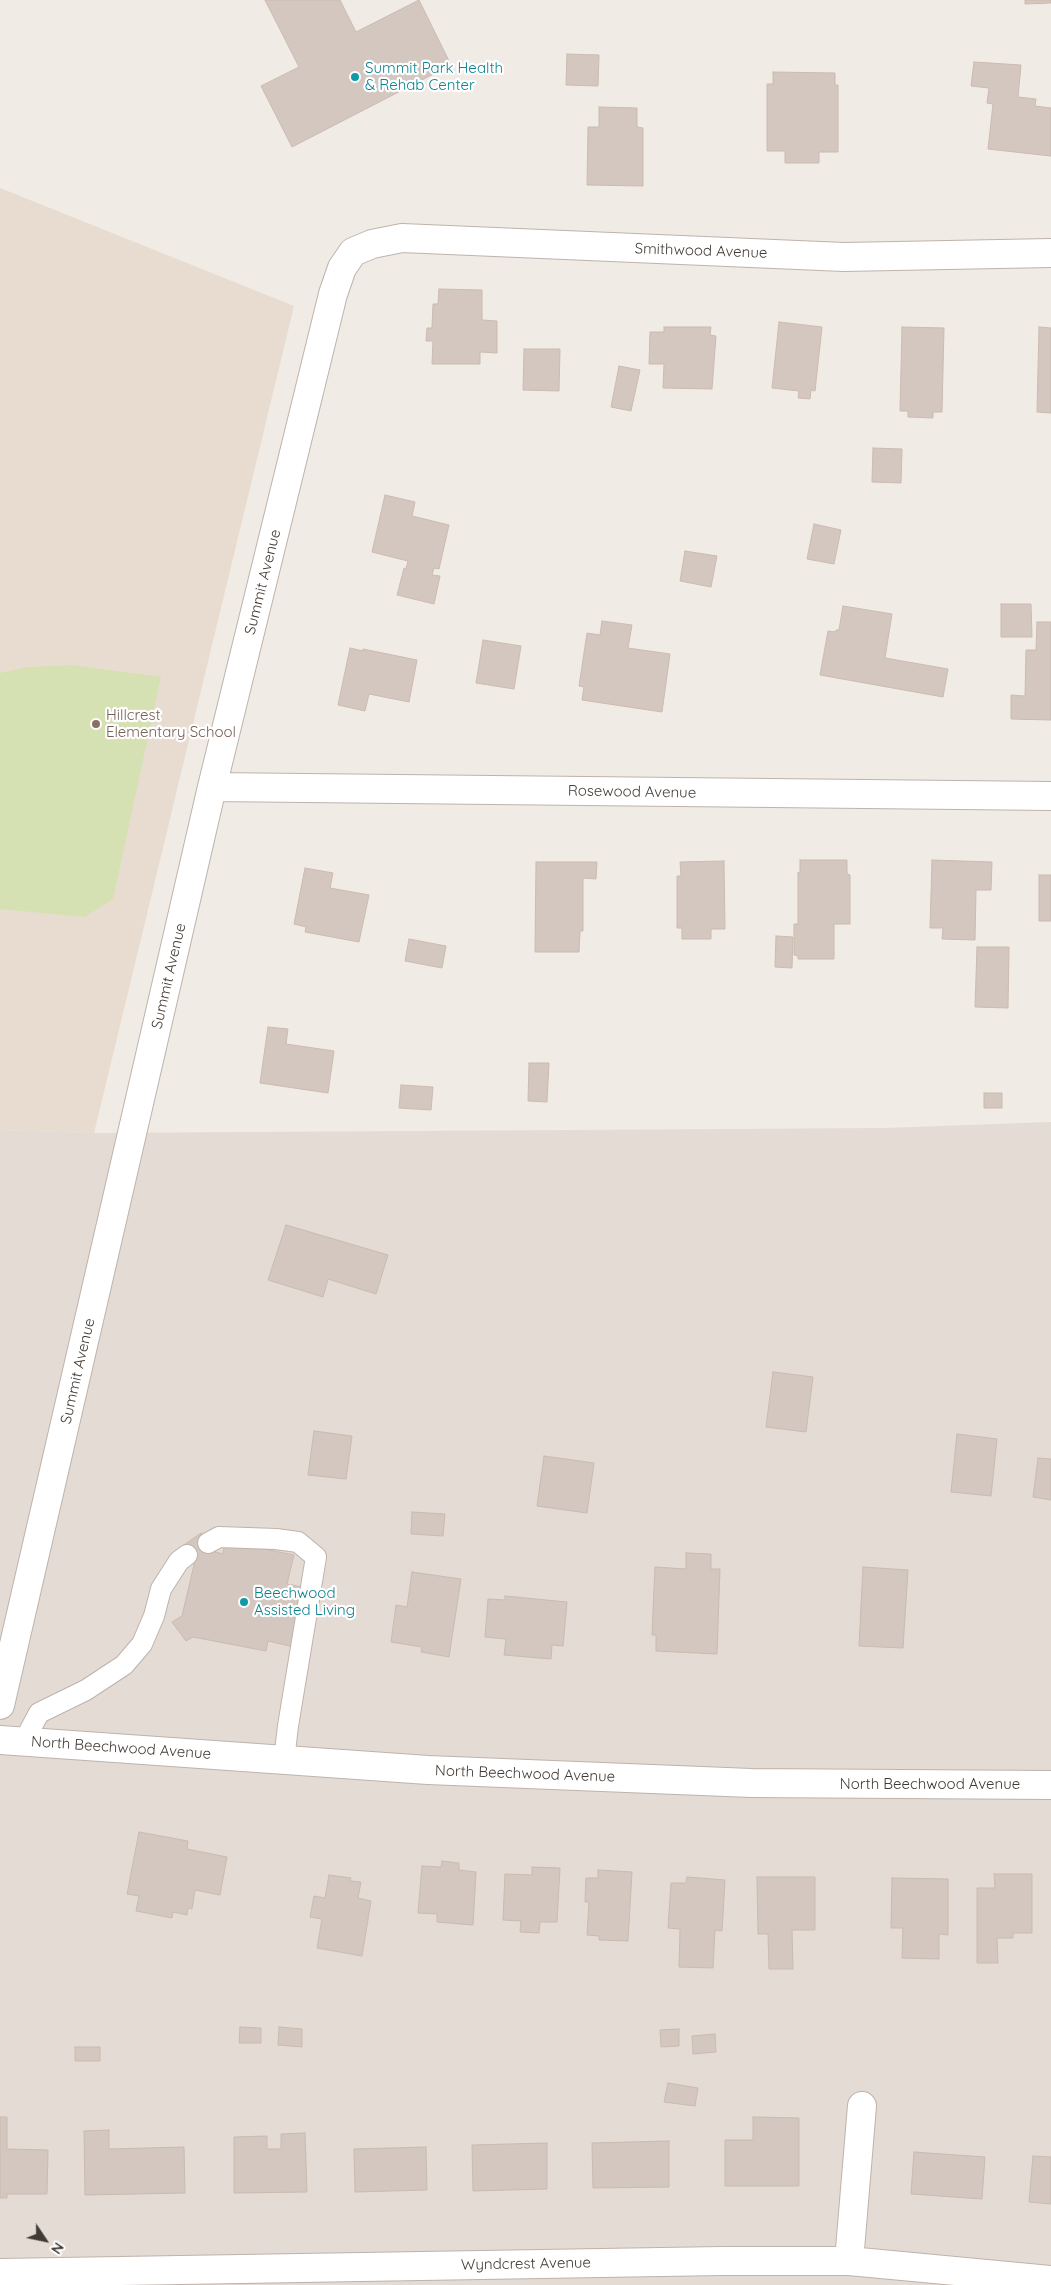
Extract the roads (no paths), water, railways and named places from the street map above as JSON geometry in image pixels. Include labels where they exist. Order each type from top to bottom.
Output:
[{"type":"street","name":"Smithwood Avenue","points":[[353,252],[372,244],[402,238],[844,257],[1051,254]]},
{"type":"street","name":"Summit Avenue","points":[[0,1705],[212,788],[333,294],[342,268],[353,252]]},
{"type":"street","name":"Rosewood Avenue","points":[[212,788],[1051,796]]},
{"type":"street","name":"North Beechwood Avenue","points":[[12,1740],[428,1770],[751,1784],[1051,1785]]},
{"type":"street","points":[[849,2262],[862,2106]]},
{"type":"street","name":"Wyndcrest Avenue","points":[[0,2273],[712,2261],[849,2262],[1051,2280]]},
{"type":"lane","points":[[208,1543],[219,1537],[284,1540],[298,1542],[316,1557],[284,1760]]},
{"type":"lane","points":[[12,1740],[39,1713],[86,1690],[124,1665],[142,1644],[154,1616],[161,1589],[179,1561],[187,1556]]},
{"type":"place","name":"Summit Park Health & Rehab Center","points":[[355,77]]},
{"type":"place","name":"Hillcrest Elementary School","points":[[96,724]]},
{"type":"place","name":"Beechwood Assisted Living","points":[[244,1602]]}]
